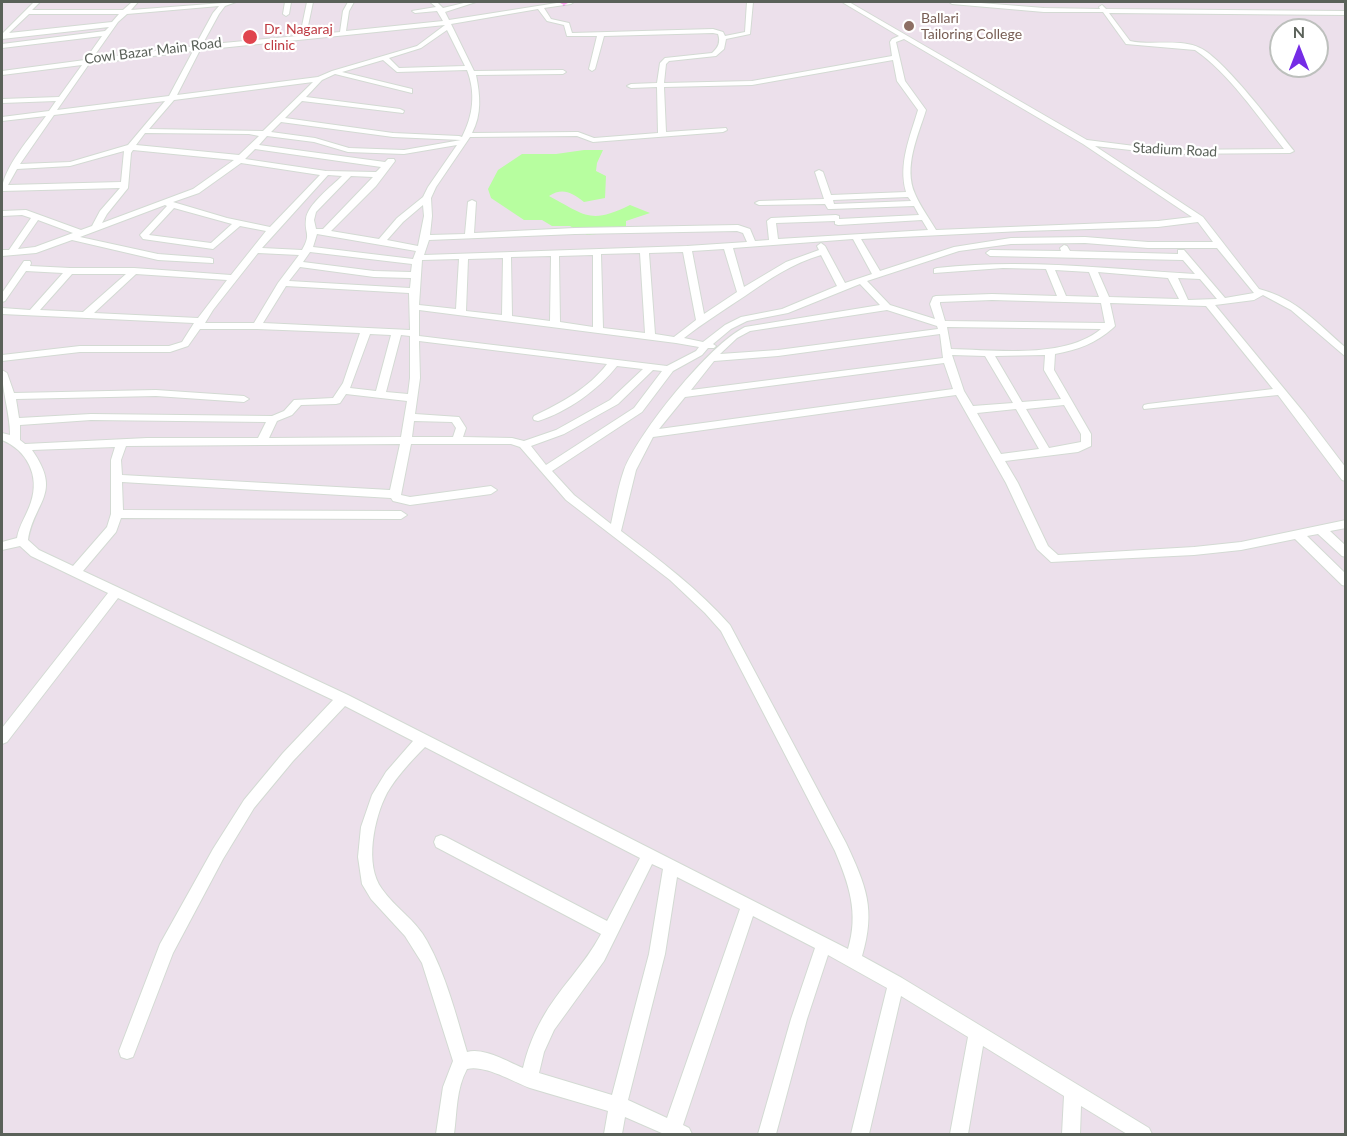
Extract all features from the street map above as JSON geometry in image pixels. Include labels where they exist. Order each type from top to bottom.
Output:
[{"type":"street","points":[[2,36],[37,2]]},
{"type":"street","points":[[62,12],[72,2]]},
{"type":"street","points":[[2,189],[88,60],[124,12],[135,2]]},
{"type":"street","points":[[153,9],[164,2]]},
{"type":"street","points":[[27,12],[124,12],[230,2]]},
{"type":"street","points":[[96,227],[102,213],[124,188],[127,153],[172,98],[216,13],[230,2]]},
{"type":"street","points":[[286,15],[288,2]]},
{"type":"street","points":[[304,26],[310,2]]},
{"type":"street","points":[[345,31],[346,10],[351,2]]},
{"type":"street","points":[[380,243],[400,220],[427,198],[473,124],[477,98],[471,71],[433,2]]},
{"type":"street","points":[[415,11],[439,10],[473,2]]},
{"type":"street","points":[[2,72],[198,47],[445,23],[540,8],[563,2]]},
{"type":"street","points":[[2,119],[320,79],[334,72],[424,44],[445,23],[563,2]]},
{"type":"street","points":[[723,38],[748,33],[750,2]]},
{"type":"street","name":"Stadium Road","points":[[844,2],[900,38],[1085,142],[1166,152],[1290,151],[1205,53],[1188,47],[1128,43],[1103,9]]},
{"type":"street","points":[[952,2],[1044,10],[1103,9]]},
{"type":"street","points":[[979,2],[1103,9],[1346,12]]},
{"type":"street","points":[[540,8],[549,20],[567,24],[569,35],[713,31],[721,33],[723,38],[721,49],[714,55],[667,59],[663,63],[660,86],[662,135]]},
{"type":"street","points":[[2,36],[115,24]]},
{"type":"street","points":[[2,25],[12,26]]},
{"type":"street","points":[[2,46],[109,33]]},
{"type":"street","points":[[592,69],[601,35]]},
{"type":"street","points":[[900,38],[893,45],[901,81],[922,110],[908,155],[908,181],[911,194],[933,232]]},
{"type":"street","points":[[384,57],[397,70],[563,72]]},
{"type":"street","points":[[631,86],[768,81],[897,57]]},
{"type":"street","points":[[334,72],[409,91]]},
{"type":"street","points":[[2,253],[36,250],[96,227],[169,204],[209,183],[240,159],[320,79]]},
{"type":"street","points":[[2,100],[61,99]]},
{"type":"street","points":[[302,99],[400,111]]},
{"type":"street","points":[[11,118],[23,100]]},
{"type":"street","points":[[281,120],[393,135],[465,138],[578,134],[593,140],[723,130]]},
{"type":"street","points":[[143,131],[265,133],[315,140],[348,150],[405,152],[465,138]]},
{"type":"street","points":[[1085,142],[1200,219],[1253,296]]},
{"type":"street","points":[[253,146],[387,165]]},
{"type":"street","points":[[2,173],[70,164],[131,147],[240,159],[326,174],[379,175]]},
{"type":"street","points":[[325,232],[373,184],[387,165],[405,152]]},
{"type":"street","points":[[819,172],[829,202],[845,237]]},
{"type":"street","points":[[2,358],[110,347],[170,349],[185,345],[201,324],[209,308],[272,230],[326,174]]},
{"type":"street","points":[[257,326],[306,251],[313,231],[310,223],[315,210],[348,175]]},
{"type":"street","points":[[2,189],[123,184]]},
{"type":"street","points":[[829,202],[911,194]]},
{"type":"street","points":[[395,494],[415,378],[414,291],[428,216],[427,198]]},
{"type":"street","points":[[469,236],[472,202]]},
{"type":"street","points":[[759,203],[917,203]]},
{"type":"street","points":[[169,204],[147,231],[146,237],[213,246],[238,223]]},
{"type":"street","points":[[169,204],[272,230]]},
{"type":"street","points":[[2,213],[23,212],[80,233]]},
{"type":"street","points":[[12,252],[36,217]]},
{"type":"street","points":[[774,242],[771,221],[925,217]]},
{"type":"street","points":[[257,250],[420,252],[464,256],[555,255],[728,247],[933,232],[1158,224],[1200,219]]},
{"type":"street","points":[[313,231],[420,252],[469,236],[555,232],[738,228],[747,231],[752,244]]},
{"type":"street","points":[[70,237],[158,257],[210,261]]},
{"type":"street","points":[[856,237],[877,275]]},
{"type":"street","points":[[818,239],[842,287]]},
{"type":"street","points":[[546,470],[638,410],[669,369],[699,353],[705,345],[728,327],[744,319],[785,311],[861,280],[957,249],[1011,241],[1058,240],[1219,246]]},
{"type":"street","points":[[1058,240],[1067,254]]},
{"type":"street","points":[[1174,245],[1223,301]]},
{"type":"street","points":[[728,247],[742,294]]},
{"type":"street","points":[[687,249],[701,320]]},
{"type":"street","points":[[2,299],[36,250]]},
{"type":"street","points":[[644,251],[650,337]]},
{"type":"street","points":[[676,340],[701,320],[794,262],[813,253],[823,252]]},
{"type":"street","points":[[597,253],[598,330]]},
{"type":"street","points":[[990,253],[1185,257]]},
{"type":"street","points":[[555,255],[555,324]]},
{"type":"street","points":[[1118,255],[1125,271]]},
{"type":"street","points":[[461,312],[464,256]]},
{"type":"street","points":[[507,256],[507,318]]},
{"type":"street","points":[[296,264],[375,274],[416,275]]},
{"type":"street","points":[[24,268],[134,271],[234,278]]},
{"type":"street","points":[[937,271],[965,268],[1050,268],[1204,277]]},
{"type":"street","points":[[1050,268],[1063,299]]},
{"type":"street","points":[[1092,269],[1105,300],[1110,326]]},
{"type":"street","points":[[33,312],[70,271]]},
{"type":"street","points":[[86,315],[134,271]]},
{"type":"street","points":[[1172,276],[1185,303]]},
{"type":"street","points":[[861,280],[887,307],[943,327]]},
{"type":"street","points":[[283,283],[414,291]]},
{"type":"street","points":[[1346,354],[1287,303],[1269,293],[1209,303],[940,298],[934,301],[959,391],[1017,493],[1043,549],[1055,559],[1241,546],[1346,524]]},
{"type":"street","points":[[1209,303],[1281,391],[1346,477]]},
{"type":"street","points":[[415,307],[676,340],[721,348]]},
{"type":"street","points":[[615,531],[630,470],[649,434],[711,358],[734,336],[748,329],[887,307]]},
{"type":"street","points":[[2,311],[201,324],[397,332],[669,369]]},
{"type":"street","points":[[711,358],[778,353],[943,327],[1110,326]]},
{"type":"street","points":[[682,394],[948,356],[988,352],[1050,353],[1084,346],[1103,334],[1110,326]]},
{"type":"street","points":[[16,422],[91,417],[273,419],[288,413],[301,400],[336,401],[348,383],[366,331]]},
{"type":"street","points":[[380,395],[397,332]]},
{"type":"street","points":[[988,352],[1017,406],[1046,452]]},
{"type":"street","points":[[998,458],[1078,448],[1087,444],[1086,434],[1049,370],[1050,353]]},
{"type":"street","points":[[538,418],[555,410],[594,384],[615,361]]},
{"type":"street","points":[[524,445],[561,432],[614,402],[652,366]]},
{"type":"street","points":[[2,373],[11,396],[16,422],[15,440]]},
{"type":"street","points":[[343,390],[412,398]]},
{"type":"street","points":[[649,434],[959,391]]},
{"type":"street","points":[[1148,407],[1281,391]]},
{"type":"street","points":[[11,396],[156,393],[244,399]]},
{"type":"street","points":[[970,410],[1066,402]]},
{"type":"street","points":[[410,417],[455,419],[461,428],[457,440]]},
{"type":"street","points":[[261,442],[273,419]]},
{"type":"street","points":[[2,436],[26,447],[39,476],[41,487],[26,524],[22,541]]},
{"type":"street","points":[[26,447],[122,443],[406,440],[512,441],[524,445],[575,502],[704,602],[726,628],[841,848],[856,882],[863,912],[861,935],[853,960]]},
{"type":"street","points":[[74,573],[112,529],[117,514],[116,460],[122,443]]},
{"type":"street","points":[[117,478],[395,494],[401,500],[410,501],[491,490]]},
{"type":"street","points":[[117,514],[401,514]]},
{"type":"street","points":[[1320,529],[1346,553]]},
{"type":"street","points":[[1298,535],[1346,582]]},
{"type":"street","points":[[22,541],[35,553],[74,573],[343,699],[824,944],[896,984],[1143,1134]]},
{"type":"street","points":[[2,546],[22,541]]},
{"type":"street","points":[[2,738],[116,591]]},
{"type":"street","points":[[128,1051],[166,949],[218,854],[249,804],[313,729],[343,699]]},
{"type":"street","points":[[423,740],[394,772],[375,802],[365,854],[366,874],[374,893],[402,919],[421,945],[462,1062],[452,1082],[445,1134]]},
{"type":"street","points":[[441,842],[611,931]]},
{"type":"street","points":[[529,1079],[536,1051],[548,1024],[598,956],[649,854]]},
{"type":"street","points":[[613,1134],[618,1105],[657,954],[671,865]]},
{"type":"street","points":[[462,1062],[473,1059],[486,1062],[529,1079],[618,1105],[678,1132],[749,905]]},
{"type":"street","points":[[767,1134],[799,1019],[824,944]]},
{"type":"street","points":[[860,1134],[896,984]]},
{"type":"street","points":[[959,1134],[977,1033]]},
{"type":"street","points":[[1071,1134],[1073,1092]]},
{"type":"shaded area","points":[[603,150],[596,171],[606,176],[605,198],[584,202],[563,192],[549,196],[588,215],[606,215],[630,205],[650,213],[626,221],[626,227],[617,232],[587,235],[570,226],[552,226],[542,220],[524,220],[491,198],[488,189],[498,170],[522,154],[556,154]]},
{"type":"place","name":"Ballari Tailoring College","points":[[909,26]]},
{"type":"place","name":"Dr. Nagaraj clinic","points":[[250,37]]}]
